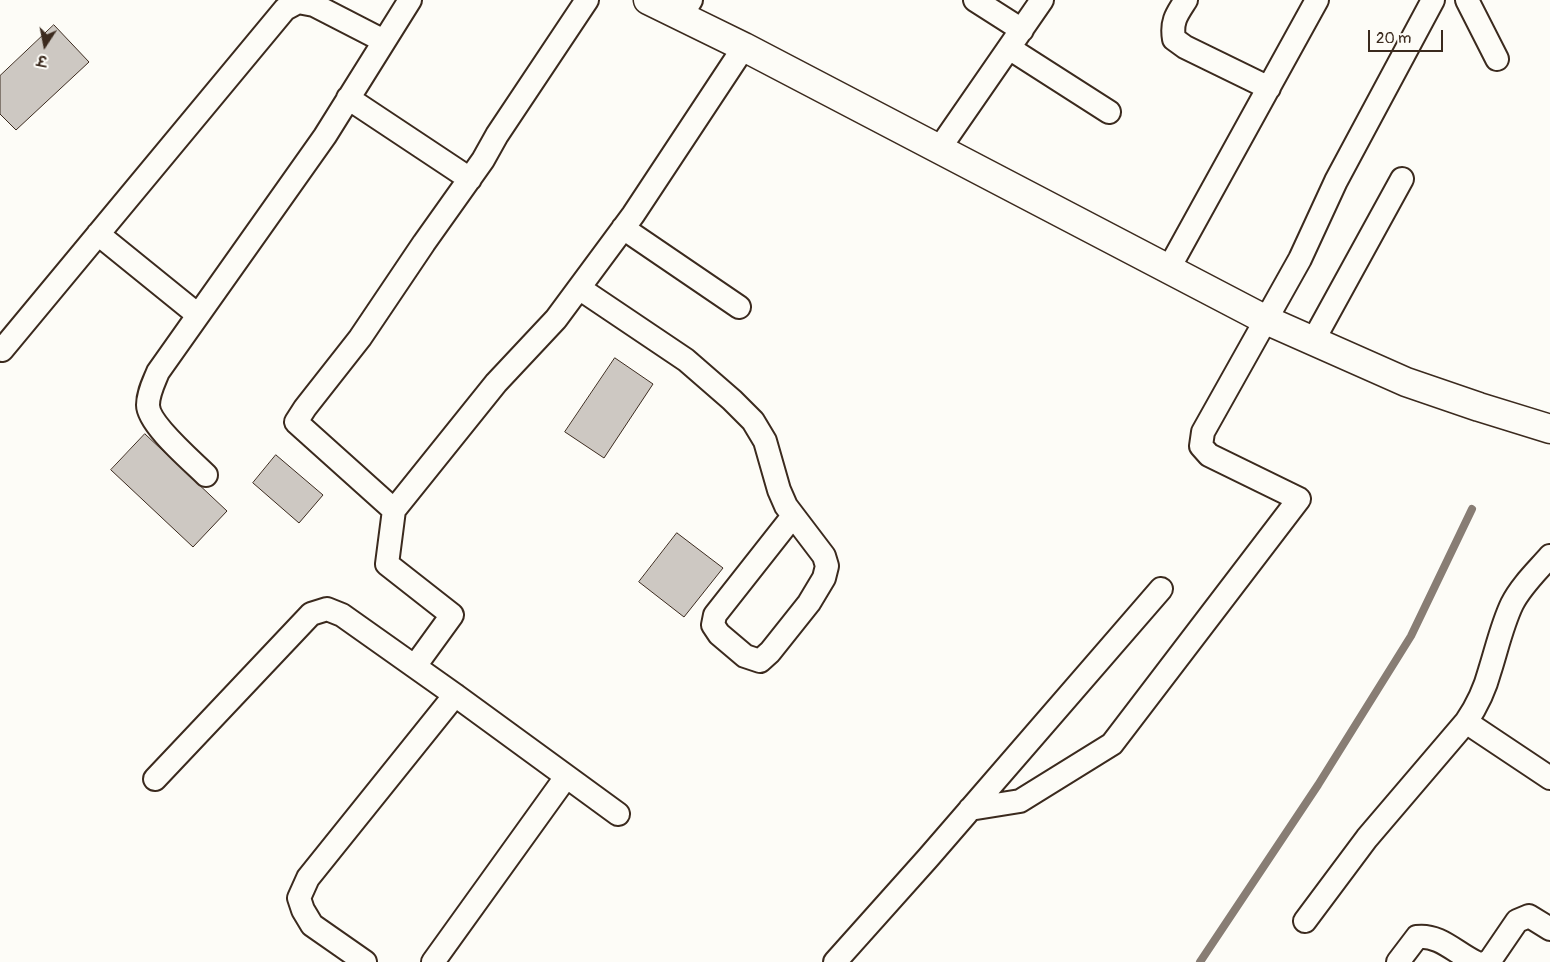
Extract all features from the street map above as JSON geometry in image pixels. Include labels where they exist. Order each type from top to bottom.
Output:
[{"type":"main road","points":[[648,0],[686,8],[744,48],[1266,320],[1406,382],[1550,429]]},
{"type":"street","points":[[206,475],[171,441],[152,419],[148,406],[151,390],[158,372],[296,179],[410,0]]},
{"type":"street","points":[[394,510],[296,422],[360,338],[470,179],[587,0]]},
{"type":"street","points":[[975,0],[1022,30]]},
{"type":"street","points":[[940,149],[1042,0]]},
{"type":"street","points":[[1186,0],[1172,28],[1174,39],[1185,47],[1269,88]]},
{"type":"street","points":[[1168,270],[1317,0]]},
{"type":"street","points":[[970,809],[1020,802],[1112,744],[1299,500],[1209,455],[1201,446],[1203,432],[1300,259],[1336,181],[1433,0]]},
{"type":"street","points":[[1467,0],[1497,59]]},
{"type":"street","points":[[2,350],[285,9],[298,2],[314,4],[384,41]]},
{"type":"street","points":[[415,666],[452,615],[387,564],[394,510],[496,383],[556,320],[623,228],[744,48]]},
{"type":"street","points":[[1009,48],[1109,112]]},
{"type":"street","points":[[348,98],[470,179]]},
{"type":"street","points":[[1312,341],[1402,179]]},
{"type":"street","points":[[623,228],[739,307]]},
{"type":"street","points":[[98,234],[198,315]]},
{"type":"street","points":[[579,288],[686,360],[753,421],[765,441],[779,490],[786,506],[824,556],[827,566],[824,578],[809,603],[770,652],[760,661],[745,656],[719,634],[713,625],[715,615],[793,516]]},
{"type":"street","points":[[1305,922],[1367,838],[1466,722],[1477,705],[1490,672],[1512,604],[1528,581],[1550,556]]},
{"type":"street","points":[[835,962],[1161,589]]},
{"type":"street","points":[[155,780],[312,614],[327,609],[342,615],[415,666],[618,814]]},
{"type":"street","points":[[365,962],[312,925],[303,910],[299,898],[308,878],[454,695]]},
{"type":"street","points":[[1466,722],[1550,778]]},
{"type":"street","points":[[433,962],[566,776]]},
{"type":"street","points":[[1487,962],[1490,962],[1517,921],[1528,916],[1550,928]]},
{"type":"street","points":[[1398,962],[1417,937],[1427,936],[1438,940],[1475,962]]},
{"type":"building","points":[[54,25],[89,62],[16,130],[0,114],[0,76]]},
{"type":"building","points":[[615,358],[653,384],[604,458],[565,432]]},
{"type":"building","points":[[145,434],[227,511],[193,547],[111,470]]},
{"type":"building","points":[[276,455],[323,495],[299,523],[253,483]]},
{"type":"building","points":[[677,533],[723,568],[684,617],[639,582]]},
{"type":"waterway","points":[[1200,962],[1318,785],[1411,636],[1472,509]]}]
